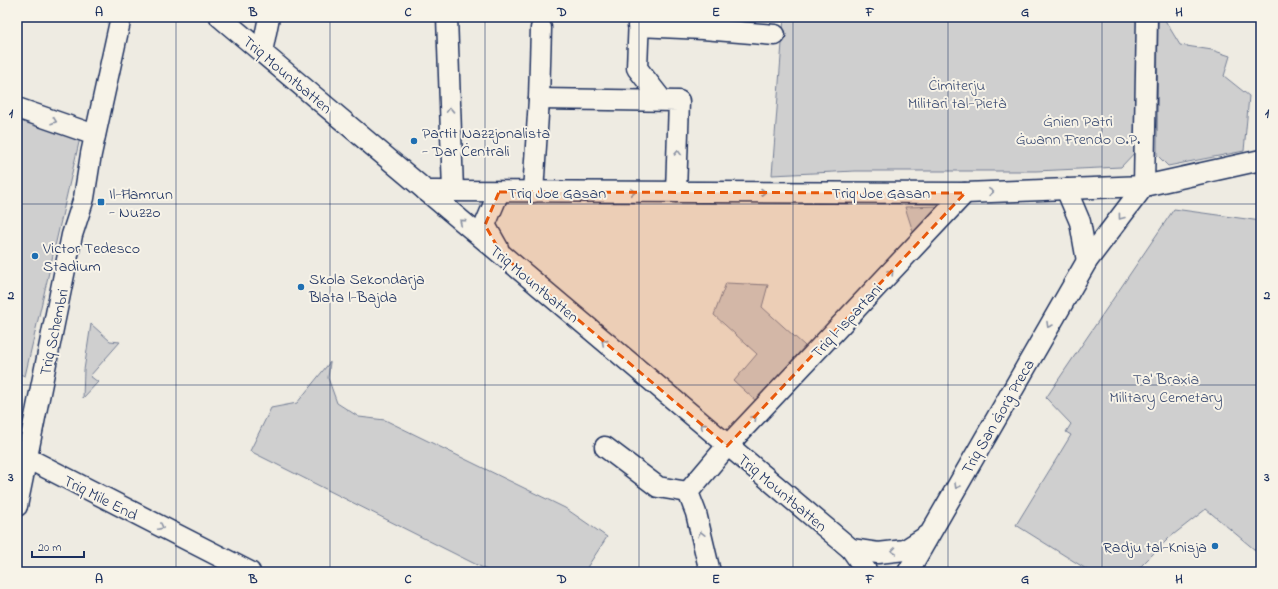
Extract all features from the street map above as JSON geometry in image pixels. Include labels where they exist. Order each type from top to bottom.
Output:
[{"type":"street","name":"Triq Schembri","points":[[17,506],[22,457],[72,235],[84,198],[91,154],[121,17]]},
{"type":"street","name":"Triq Mountbatten","points":[[220,17],[851,549],[867,572]]},
{"type":"street","points":[[262,52],[269,17]]},
{"type":"street","points":[[447,17],[453,192]]},
{"type":"street","points":[[1144,186],[1147,17]]},
{"type":"street","points":[[676,192],[671,100],[637,68],[638,21],[703,29],[774,35]]},
{"type":"street","points":[[534,192],[541,28]]},
{"type":"street","points":[[539,99],[671,100]]},
{"type":"street","points":[[17,108],[95,135]]},
{"type":"street","name":"Triq Joe Gasan","points":[[426,191],[965,193],[1144,186],[1261,160]]},
{"type":"street","name":"Triq San Ġorġ Preca","points":[[908,572],[1087,261],[1144,186]]},
{"type":"street","points":[[1066,189],[1080,222],[1087,261]]},
{"type":"street","name":"Triq Joe Gasan","points":[[499,192],[486,225],[502,255]]},
{"type":"street","name":"Triq l-Ispartani","points":[[688,492],[727,446],[965,193]]},
{"type":"street","points":[[605,447],[658,487],[688,492],[696,513],[710,572]]},
{"type":"street","name":"Triq Mile End","points":[[22,457],[250,572]]},
{"type":"street","points":[[851,549],[878,553],[905,550],[929,535]]},
{"type":"highlighted area","points":[[499,192],[965,193],[727,446],[502,255],[485,225]]},
{"type":"green space","name":"Ċimiterju Militari tal-Pietà","points":[[784,17],[1138,17],[1137,150],[1121,167],[1036,171],[855,171],[772,175]]},
{"type":"green space","points":[[1158,17],[1163,17],[1180,45],[1212,50],[1230,56],[1224,76],[1249,96],[1244,151],[1168,166],[1157,155]]},
{"type":"green space","name":"Victor Tedesco Stadium","points":[[17,118],[80,138],[25,376],[17,373]]},
{"type":"green space","points":[[943,206],[915,238],[905,207]]},
{"type":"green space","name":"Ta' Braxia Military Cemetary","points":[[1174,209],[1261,221],[1261,555],[1206,509],[1169,538],[1135,572],[1091,572],[1016,525],[1071,435],[1066,432],[1071,424],[1046,398]]},
{"type":"green space","points":[[726,283],[768,285],[762,307],[805,346],[756,401],[734,381],[757,354],[714,315]]},
{"type":"green space","points":[[91,324],[110,341],[120,342],[90,376],[98,382],[83,398],[84,370]]},
{"type":"green space","points":[[330,362],[328,378],[337,403],[359,417],[385,420],[565,508],[607,537],[584,572],[491,572],[250,451],[271,408],[297,403]]},
{"type":"place","name":"Partit Nazzjonalista - Dar Ċentrali","points":[[414,141]]},
{"type":"place","name":"Il-Ħamrun - Nuzzo","points":[[101,202]]},
{"type":"place","name":"Victor Tedesco Stadium","points":[[35,256]]},
{"type":"place","name":"Skola Sekondarja Blata l-Bajda","points":[[301,287]]},
{"type":"place","name":"Radju tal-Knisja","points":[[1215,546]]},
{"type":"park label","name":"Ġnien Patri Ġwann Frendo O.P.","points":[[1078,129]]}]
